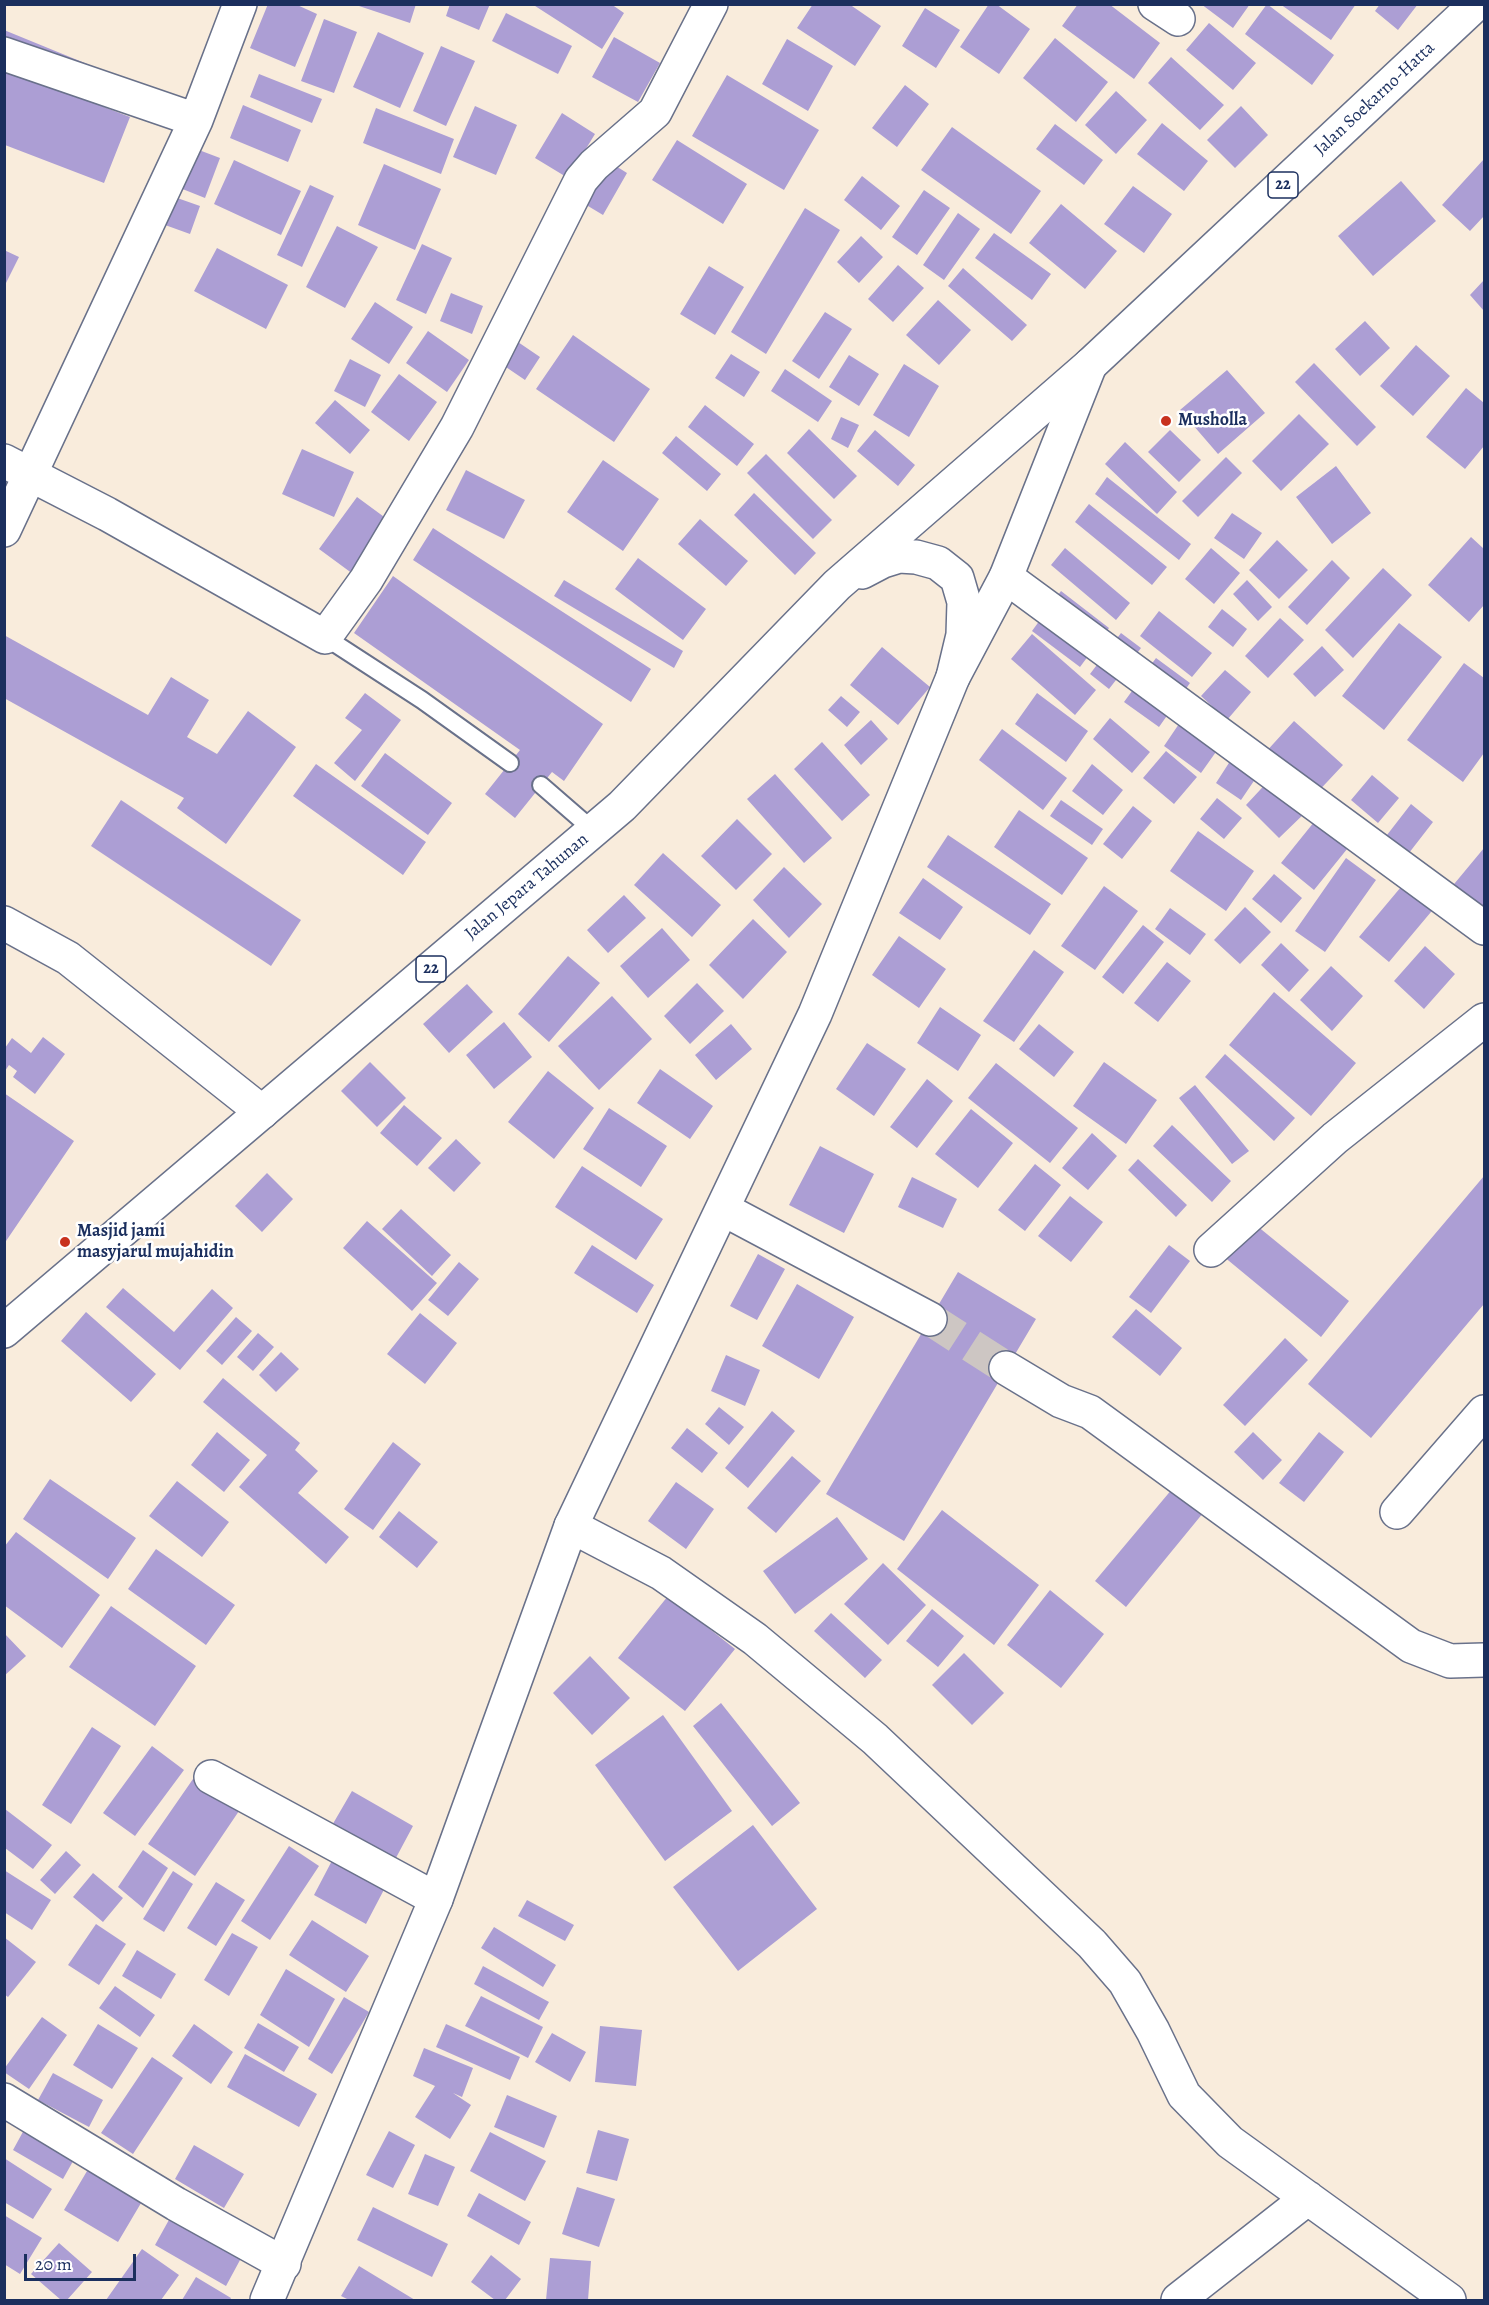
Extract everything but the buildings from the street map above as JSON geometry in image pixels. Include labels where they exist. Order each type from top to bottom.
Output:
[{"type":"main road","points":[[4,530],[17,468],[196,120],[240,4]]},
{"type":"main road","points":[[17,468],[107,514],[325,637],[366,580],[457,427],[581,180],[594,165],[655,112],[711,4]]},
{"type":"main road","name":"Jalan Soekarno-Hatta","points":[[1090,365],[1476,4]]},
{"type":"main road","points":[[4,54],[196,120]]},
{"type":"main road","points":[[267,2301],[436,1899],[571,1526],[815,1014],[953,677],[1006,577],[1090,365]]},
{"type":"main road","name":"22","points":[[837,585],[1090,365]]},
{"type":"main road","points":[[837,585],[883,561],[899,556],[916,557],[938,563],[951,573],[957,578],[964,602],[963,635],[953,677]]},
{"type":"main road","points":[[1006,577],[1485,928]]},
{"type":"main road","name":"Jalan Jepara Tahunan","points":[[4,1331],[622,806],[837,585]]},
{"type":"main road","points":[[4,923],[68,958],[262,1112]]},
{"type":"main road","points":[[1211,1250],[1335,1138],[1485,1020]]},
{"type":"main road","points":[[723,1209],[930,1319]]},
{"type":"main road","points":[[1006,1368],[1062,1401],[1090,1413],[1411,1646],[1450,1661],[1485,1660]]},
{"type":"main road","points":[[1397,1512],[1485,1412]]},
{"type":"main road","points":[[571,1526],[671,1580],[755,1639],[875,1739],[1092,1944],[1125,1982],[1153,2031],[1184,2095],[1230,2142],[1449,2301]]},
{"type":"main road","points":[[211,1777],[436,1899]]},
{"type":"main road","points":[[4,2100],[176,2204],[284,2264]]},
{"type":"main road","points":[[1178,2301],[1308,2198]]},
{"type":"lane","points":[[325,637],[422,700],[510,763]]},
{"type":"lane","points":[[541,785],[594,831]]},
{"type":"tunnel","points":[[930,1319],[1006,1368]]},
{"type":"place","name":"Musholla","points":[[1166,421]]},
{"type":"place","name":"Masjid jami masyjarul mujahidin","points":[[65,1242]]}]
